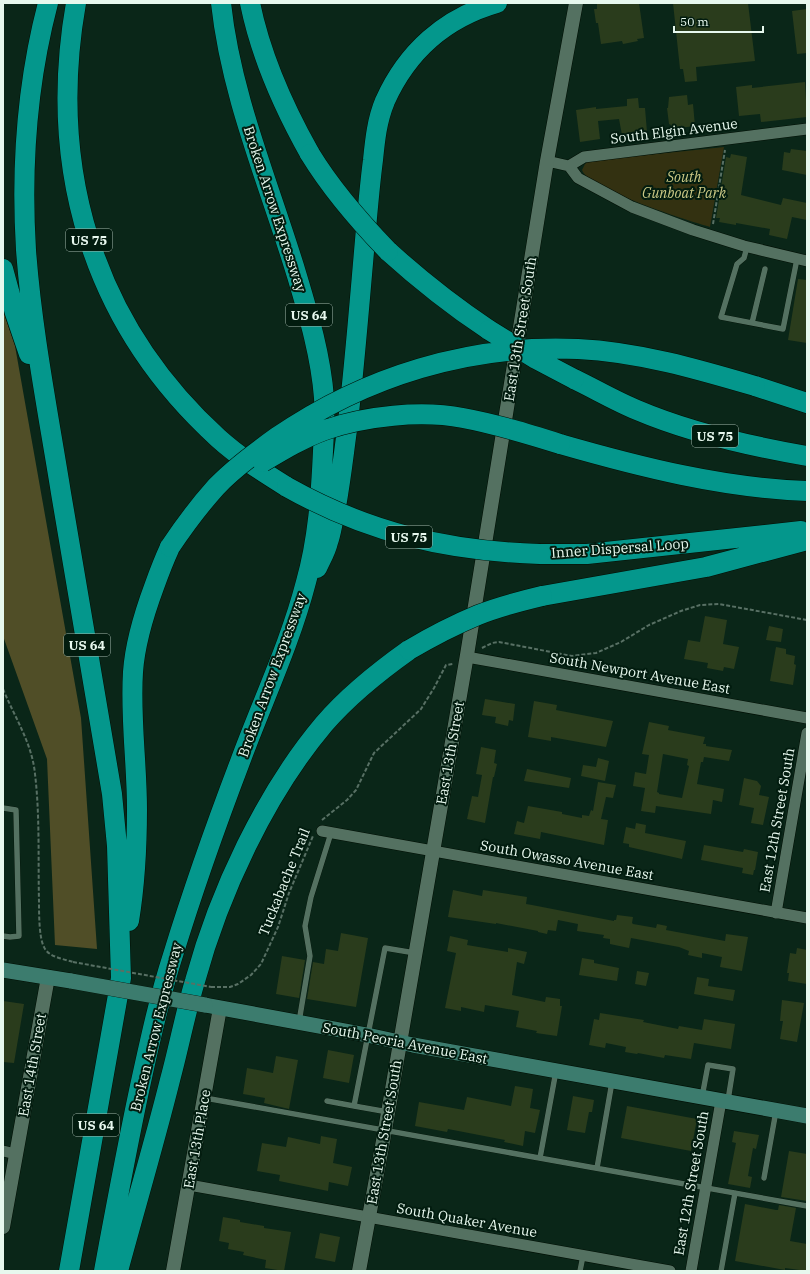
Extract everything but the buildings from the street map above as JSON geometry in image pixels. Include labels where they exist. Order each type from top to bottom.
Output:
[{"type":"highway","name":"US 64","points":[[48,3],[35,66],[28,121],[25,173],[25,227],[27,258],[33,318],[46,403],[112,794],[118,846],[121,978],[69,1271]]},
{"type":"highway","name":"Inner Dispersal Loop","points":[[76,3],[69,58],[67,121],[73,171],[86,232],[94,254],[111,295],[121,314],[139,345],[157,370],[184,404],[218,438],[243,458],[287,487],[316,503],[366,524],[397,534],[441,544],[502,553],[586,554],[807,530]]},
{"type":"highway","name":"Broken Arrow Expressway","points":[[104,1271],[133,1116],[155,1018],[172,957],[240,760],[290,634],[307,580],[317,525],[322,468],[324,399],[320,372],[309,315],[241,103],[231,66],[221,3]]},
{"type":"highway","name":"US 75","points":[[250,3],[254,22],[263,50],[279,93],[310,154],[324,176],[360,222],[388,251],[434,291],[489,330],[536,358],[574,379],[637,410],[678,425],[756,447],[804,455]]},
{"type":"highway","points":[[290,634],[328,541],[340,488],[354,371],[371,170],[377,126],[384,103],[408,62],[424,44],[460,17],[497,3]]},
{"type":"highway","points":[[3,269],[15,312],[46,403]]},
{"type":"highway","points":[[121,978],[134,886],[137,809],[132,712],[133,671],[140,633],[154,587],[185,525],[217,486],[237,468],[262,448],[326,406],[377,383],[401,374],[457,359],[518,350],[578,349],[636,355],[696,369],[807,403]]},
{"type":"highway","points":[[174,549],[185,539],[214,504],[246,474],[289,446],[326,430],[362,420],[385,417],[438,415],[462,418],[484,422],[607,458],[692,477],[741,485],[807,491]]},
{"type":"highway","points":[[118,1271],[171,1079],[195,979],[218,912],[239,863],[276,793],[315,736],[340,707],[374,675],[409,650],[449,628],[503,606],[542,596],[706,567],[807,540]]},
{"type":"main road","name":"South Peoria Avenue East","points":[[3,970],[299,1022],[556,1071],[807,1116]]},
{"type":"street","name":"East 13th Street South","points":[[467,656],[547,162],[576,3]]},
{"type":"street","name":"South Elgin Avenue","points":[[569,166],[584,157],[807,129]]},
{"type":"street","points":[[547,162],[569,166],[578,178],[632,207],[711,236],[747,247],[802,260]]},
{"type":"street","name":"South Newport Avenue East","points":[[467,656],[807,718]]},
{"type":"street","name":"East 13th Street","points":[[433,851],[467,656]]},
{"type":"street","name":"East 12th Street South","points":[[776,913],[807,733]]},
{"type":"street","name":"South Owasso Avenue East","points":[[322,831],[807,918]]},
{"type":"street","name":"East 13th Street South","points":[[359,1271],[433,851]]},
{"type":"street","name":"East 14th Street","points":[[3,1227],[10,1152],[48,977]]},
{"type":"street","name":"East 13th Place","points":[[173,1271],[220,1008]]},
{"type":"street","name":"East 12th Street South","points":[[691,1271],[705,1188],[724,1102]]},
{"type":"street","name":"South Quaker Avenue","points":[[189,1184],[670,1271]]},
{"type":"lane","points":[[747,247],[744,258],[737,264],[722,316],[783,329],[802,260]]},
{"type":"lane","points":[[752,322],[765,269]]},
{"type":"lane","points":[[3,808],[16,810],[19,936],[3,936]]},
{"type":"lane","points":[[299,1022],[310,956],[305,926],[322,831]]},
{"type":"lane","points":[[354,1106],[385,948],[415,953]]},
{"type":"lane","points":[[702,1098],[708,1065],[733,1069],[724,1102]]},
{"type":"lane","points":[[540,1158],[556,1071]]},
{"type":"lane","points":[[597,1168],[612,1081]]},
{"type":"lane","points":[[204,1098],[807,1206]]},
{"type":"lane","points":[[327,1101],[388,1112]]},
{"type":"lane","points":[[764,1178],[776,1111]]},
{"type":"lane","points":[[721,1271],[735,1193]]},
{"type":"lane","points":[[580,1271],[583,1256]]},
{"type":"path","points":[[711,236],[727,139]]},
{"type":"path","name":"Tuckabache Trail","points":[[3,689],[27,741],[34,763],[36,787],[39,915],[44,948],[59,958],[73,962],[211,987],[230,987],[238,984],[251,975],[261,964],[278,927],[289,893],[322,831],[356,790],[374,753],[421,709],[446,664],[452,664],[492,643],[498,642],[572,656],[596,652],[621,642],[649,625],[681,611],[700,605],[719,604],[807,620]]},
{"type":"green space","name":"South Gunboat Park","points":[[724,147],[710,227],[620,195],[588,178],[582,170],[585,164],[589,161]]},
{"type":"shaded area","points":[[3,311],[15,346],[81,718],[97,949],[55,945],[47,759],[3,636]]}]
